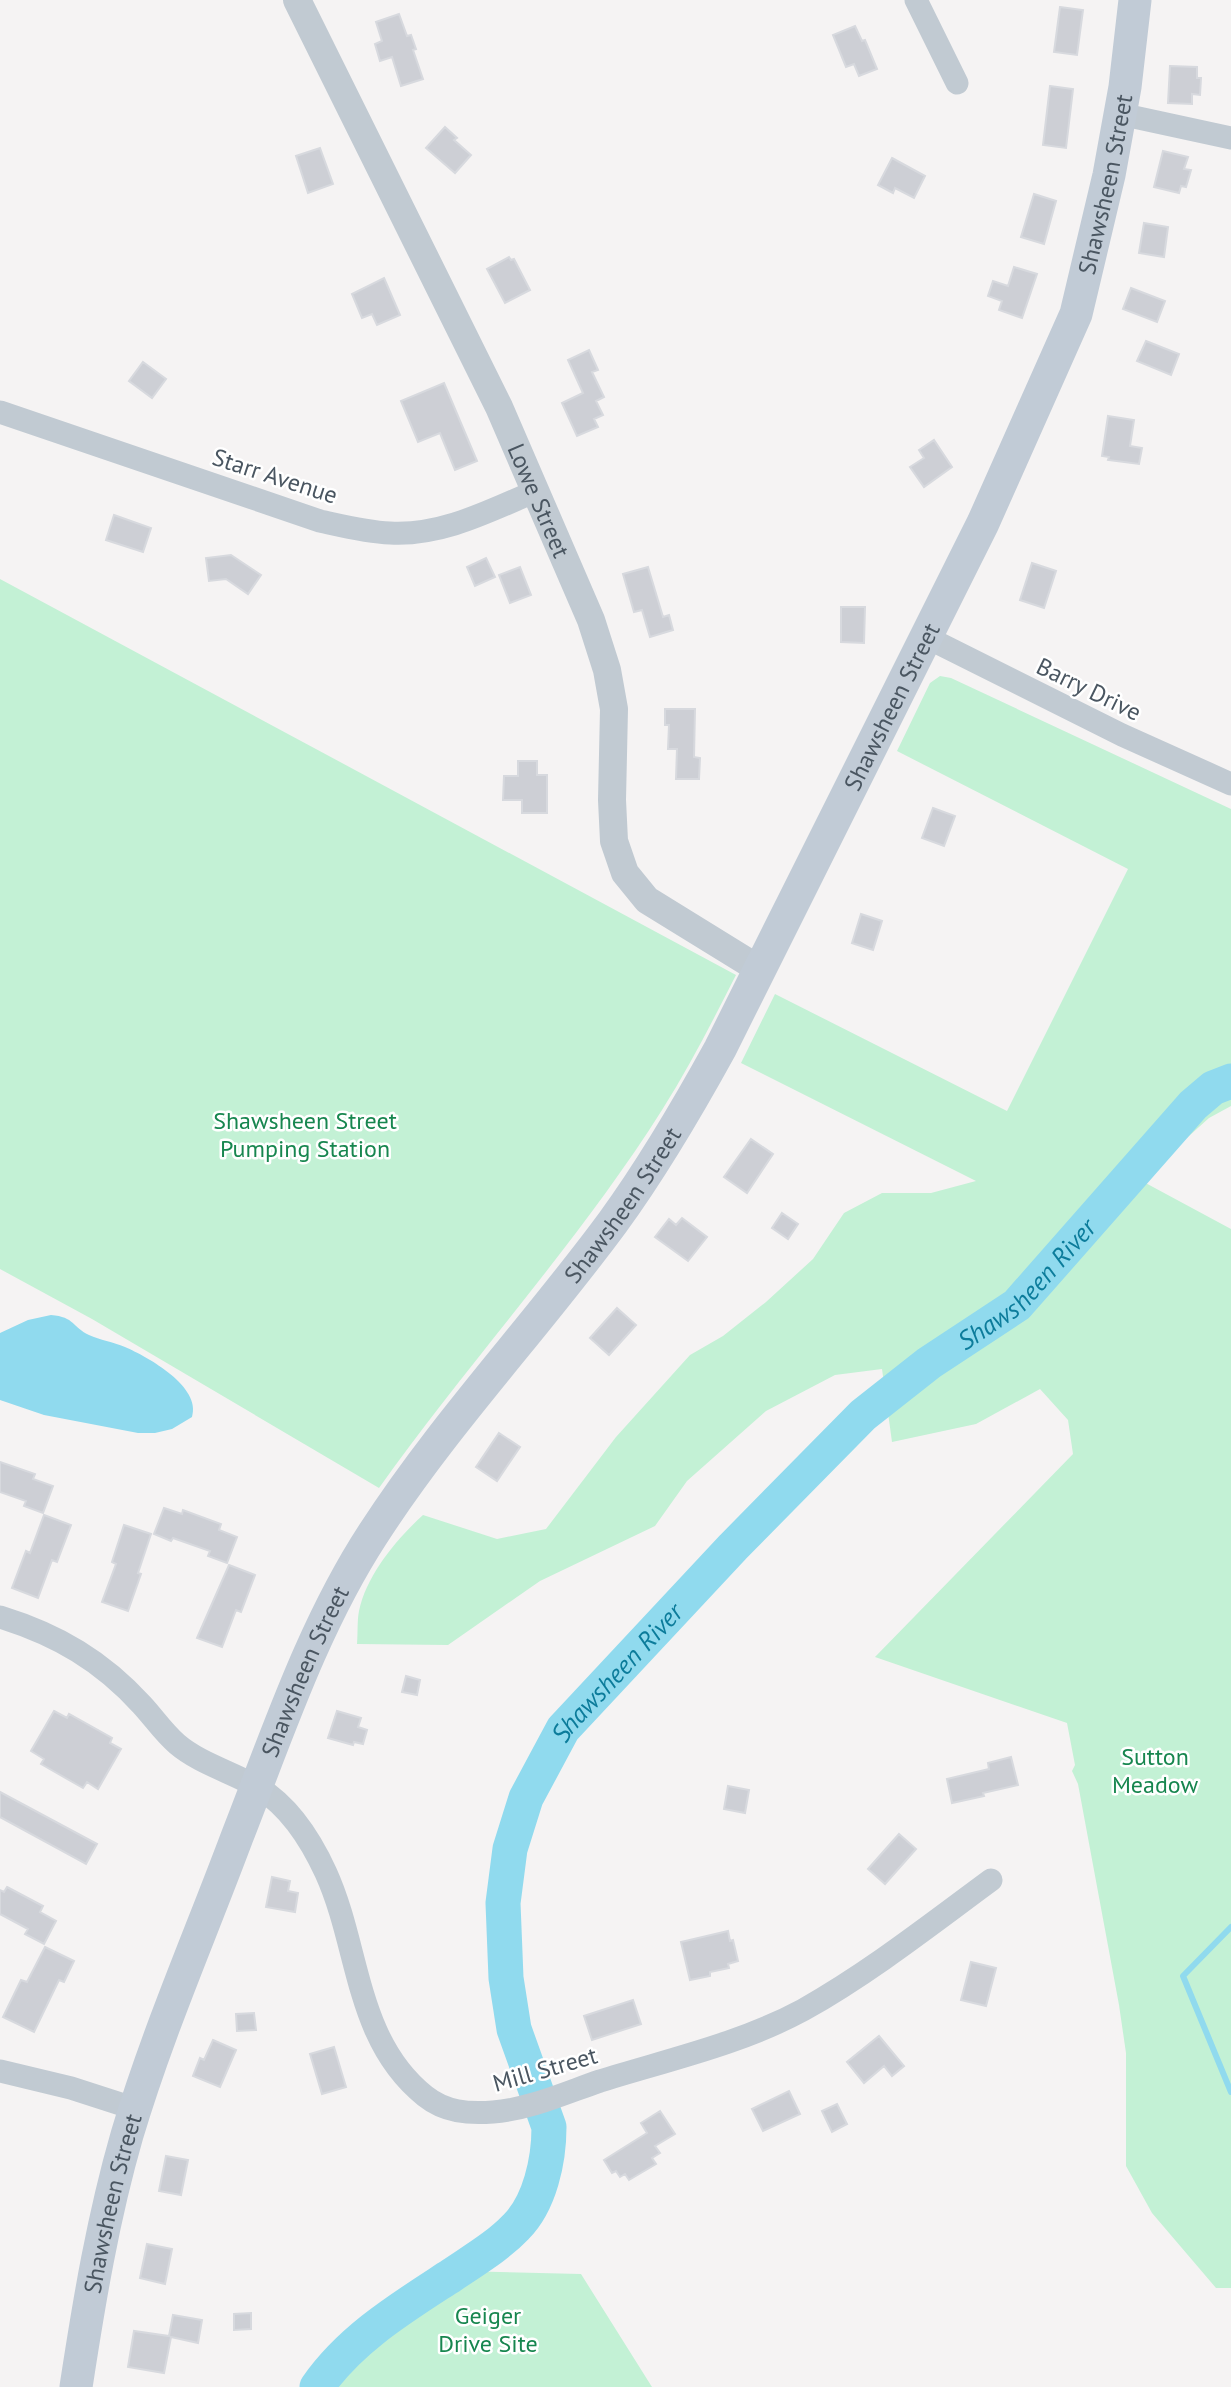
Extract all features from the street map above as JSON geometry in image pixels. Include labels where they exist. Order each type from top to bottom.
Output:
[{"type":"main road","name":"Shawsheen Street","points":[[76,2387],[100,2241],[136,2109],[257,1786],[317,1640],[343,1586],[373,1534],[411,1478],[552,1301],[646,1174],[686,1111],[720,1049],[926,637],[1018,448],[1076,314],[1120,114],[1136,0]]},
{"type":"street","name":"Lowe Street","points":[[297,0],[493,395],[591,620],[611,689],[615,729],[612,827],[622,867],[647,901],[759,970]]},
{"type":"street","points":[[916,0],[957,83]]},
{"type":"street","points":[[1120,114],[1231,138]]},
{"type":"street","name":"Starr Avenue","points":[[0,412],[320,521],[375,532],[410,533],[447,526],[536,491]]},
{"type":"street","name":"Barry Drive","points":[[926,637],[1122,735],[1231,784]]},
{"type":"street","name":"Mill Street","points":[[0,1617],[49,1634],[90,1659],[114,1677],[177,1744],[191,1754],[257,1786],[290,1814],[326,1873],[365,2004],[381,2043],[421,2093],[451,2110],[476,2113],[522,2107],[714,2046],[790,2017],[890,1953],[991,1880]]},
{"type":"street","points":[[0,2071],[71,2088],[136,2109]]},
{"type":"green space","name":"Shawsheen Street Pumping Station","points":[[0,579],[736,975],[682,1077],[629,1159],[560,1254],[379,1488],[92,1319],[0,1269]]},
{"type":"green space","name":"Sutton Meadow","points":[[940,676],[951,678],[1231,809],[1231,1106],[1209,1118],[1140,1180],[1231,1229],[1231,2288],[1216,2288],[1152,2213],[1126,2166],[1126,2053],[1078,1784],[1072,1771],[1075,1765],[1067,1723],[875,1657],[1073,1454],[1068,1420],[1040,1389],[976,1424],[892,1442],[882,1369],[835,1375],[766,1411],[687,1481],[655,1526],[540,1581],[448,1645],[357,1644],[359,1611],[369,1584],[384,1558],[423,1515],[497,1539],[546,1529],[616,1437],[690,1355],[723,1336],[766,1302],[813,1259],[844,1213],[882,1193],[931,1193],[976,1181],[741,1063],[775,994],[1007,1111],[1128,869],[897,751],[930,683]]},
{"type":"green space","name":"Geiger Drive Site","points":[[459,2271],[581,2274],[652,2387],[323,2387],[368,2334]]},
{"type":"water","points":[[51,1315],[69,1320],[89,1335],[125,1347],[171,1374],[189,1395],[193,1406],[192,1417],[172,1429],[138,1433],[44,1415],[0,1400],[0,1333],[28,1320]]},
{"type":"building","points":[[1060,7],[1083,10],[1077,55],[1054,52]]},
{"type":"building","points":[[399,14],[407,36],[411,35],[423,79],[401,86],[392,57],[380,61],[375,44],[382,41],[376,22]]},
{"type":"building","points":[[855,26],[862,41],[865,40],[877,69],[859,76],[854,64],[846,67],[833,35]]},
{"type":"building","points":[[1170,66],[1197,67],[1197,78],[1201,78],[1200,95],[1192,94],[1192,104],[1168,103]]},
{"type":"building","points":[[1050,86],[1073,89],[1066,148],[1043,145]]},
{"type":"building","points":[[445,127],[457,138],[454,140],[471,155],[455,173],[426,148]]},
{"type":"building","points":[[320,148],[333,184],[308,193],[296,156]]},
{"type":"building","points":[[1163,151],[1188,157],[1184,169],[1191,170],[1186,187],[1181,186],[1179,193],[1154,187]]},
{"type":"building","points":[[892,158],[925,176],[914,198],[895,188],[893,193],[878,185]]},
{"type":"building","points":[[1034,194],[1056,201],[1044,244],[1021,237]]},
{"type":"building","points":[[1144,223],[1168,227],[1164,257],[1139,253]]},
{"type":"building","points":[[509,257],[514,259],[530,290],[505,303],[487,269]]},
{"type":"building","points":[[1014,267],[1037,274],[1022,318],[999,310],[1002,301],[988,296],[993,281],[1008,286]]},
{"type":"building","points":[[384,278],[400,315],[377,325],[372,314],[362,318],[352,294]]},
{"type":"building","points":[[1131,288],[1165,301],[1157,322],[1123,309]]},
{"type":"building","points":[[1146,341],[1179,354],[1171,375],[1137,361]]},
{"type":"building","points":[[589,350],[598,370],[592,372],[604,397],[596,401],[603,415],[594,419],[598,427],[577,436],[562,403],[583,393],[568,360]]},
{"type":"building","points":[[143,362],[166,379],[152,398],[129,381]]},
{"type":"building","points":[[444,383],[477,461],[455,470],[440,433],[418,442],[401,401]]},
{"type":"building","points":[[1108,416],[1134,420],[1130,446],[1142,448],[1139,464],[1108,460],[1109,457],[1102,456]]},
{"type":"building","points":[[934,440],[952,467],[924,487],[910,467],[924,458],[919,450]]},
{"type":"building","points":[[114,515],[151,528],[143,552],[106,540]]},
{"type":"building","points":[[231,555],[261,575],[248,594],[226,579],[209,581],[206,558]]},
{"type":"building","points":[[486,558],[495,577],[475,586],[467,567]]},
{"type":"building","points":[[1032,563],[1056,571],[1044,608],[1020,600]]},
{"type":"building","points":[[520,567],[531,595],[510,603],[499,575]]},
{"type":"building","points":[[648,567],[663,617],[669,615],[673,630],[650,637],[642,610],[634,612],[623,574]]},
{"type":"building","points":[[841,607],[865,607],[864,643],[841,642]]},
{"type":"building","points":[[665,709],[695,709],[694,757],[700,758],[699,779],[676,779],[677,749],[668,749],[669,725],[665,725]]},
{"type":"building","points":[[518,761],[537,761],[537,775],[547,775],[547,813],[522,813],[522,800],[503,800],[504,776],[518,776]]},
{"type":"building","points":[[933,808],[955,816],[944,846],[922,838]]},
{"type":"building","points":[[861,914],[882,921],[873,950],[852,943]]},
{"type":"building","points":[[751,1139],[773,1154],[747,1193],[724,1177]]},
{"type":"building","points":[[782,1213],[798,1224],[788,1239],[772,1228]]},
{"type":"building","points":[[682,1218],[707,1237],[688,1261],[655,1237],[669,1219],[676,1225]]},
{"type":"building","points":[[617,1308],[636,1325],[609,1355],[590,1338]]},
{"type":"building","points":[[499,1433],[520,1447],[497,1481],[476,1467]]},
{"type":"building","points":[[0,1462],[35,1474],[33,1479],[53,1486],[43,1513],[24,1506],[26,1501],[0,1492]]},
{"type":"building","points":[[164,1508],[182,1514],[183,1510],[221,1524],[219,1530],[237,1537],[227,1563],[208,1556],[210,1551],[154,1534]]},
{"type":"building","points":[[44,1515],[71,1525],[57,1562],[52,1560],[38,1598],[12,1588],[26,1551],[30,1553]]},
{"type":"building","points":[[124,1525],[151,1534],[128,1611],[102,1602],[116,1564],[112,1562]]},
{"type":"building","points":[[229,1565],[255,1575],[241,1612],[236,1610],[222,1647],[197,1638]]},
{"type":"building","points":[[406,1676],[420,1680],[417,1695],[402,1692]]},
{"type":"building","points":[[54,1711],[67,1718],[69,1714],[112,1738],[110,1743],[121,1749],[98,1789],[87,1782],[83,1788],[41,1764],[44,1759],[31,1751]]},
{"type":"building","points":[[337,1711],[361,1718],[358,1727],[367,1730],[363,1744],[354,1742],[353,1745],[328,1738]]},
{"type":"building","points":[[1011,1757],[1018,1785],[952,1803],[947,1779],[989,1769],[988,1763]]},
{"type":"building","points":[[728,1786],[749,1790],[745,1813],[724,1809]]},
{"type":"building","points":[[0,1792],[97,1844],[86,1864],[0,1817]]},
{"type":"building","points":[[899,1834],[916,1849],[885,1884],[868,1869]]},
{"type":"building","points":[[272,1877],[290,1881],[288,1891],[298,1893],[295,1912],[266,1907]]},
{"type":"building","points":[[7,1887],[43,1906],[40,1912],[56,1921],[44,1944],[25,1934],[28,1929],[0,1914],[0,1890],[4,1892]]},
{"type":"building","points":[[728,1931],[738,1961],[728,1964],[729,1968],[710,1972],[710,1976],[690,1980],[681,1942]]},
{"type":"building","points":[[45,1947],[74,1961],[64,1982],[59,1980],[34,2032],[3,2017],[21,1980],[27,1982]]},
{"type":"building","points":[[971,1962],[996,1968],[986,2006],[961,2000]]},
{"type":"building","points":[[633,2000],[641,2024],[592,2040],[584,2016]]},
{"type":"building","points":[[254,2013],[256,2030],[237,2031],[236,2014]]},
{"type":"building","points":[[879,2036],[904,2066],[892,2076],[884,2066],[864,2083],[847,2062]]},
{"type":"building","points":[[213,2040],[236,2050],[220,2087],[193,2076],[200,2058],[204,2060]]},
{"type":"building","points":[[334,2047],[346,2087],[322,2094],[310,2054]]},
{"type":"building","points":[[789,2091],[800,2114],[763,2131],[752,2109]]},
{"type":"building","points":[[837,2104],[847,2124],[832,2132],[822,2111]]},
{"type":"building","points":[[660,2111],[675,2134],[655,2146],[660,2153],[652,2158],[656,2164],[629,2180],[625,2174],[620,2177],[616,2171],[612,2173],[604,2160],[647,2133],[641,2123]]},
{"type":"building","points":[[166,2156],[188,2160],[181,2195],[159,2191]]},
{"type":"building","points":[[147,2244],[172,2249],[165,2284],[140,2278]]},
{"type":"building","points":[[251,2313],[251,2329],[234,2330],[234,2314]]},
{"type":"building","points":[[173,2315],[202,2320],[198,2343],[171,2337],[164,2373],[128,2367],[134,2331],[169,2336]]},
{"type":"waterway","name":"Shawsheen River","points":[[317,2387],[362,2338],[509,2234],[524,2217],[537,2194],[545,2167],[549,2127],[514,2029],[506,1978],[503,1903],[510,1849],[526,1798],[563,1729],[733,1547],[863,1415],[929,1363],[1017,1305],[1193,1105],[1213,1088],[1231,1081]]},
{"type":"waterway","points":[[1231,1927],[1183,1976],[1231,2092]]}]
